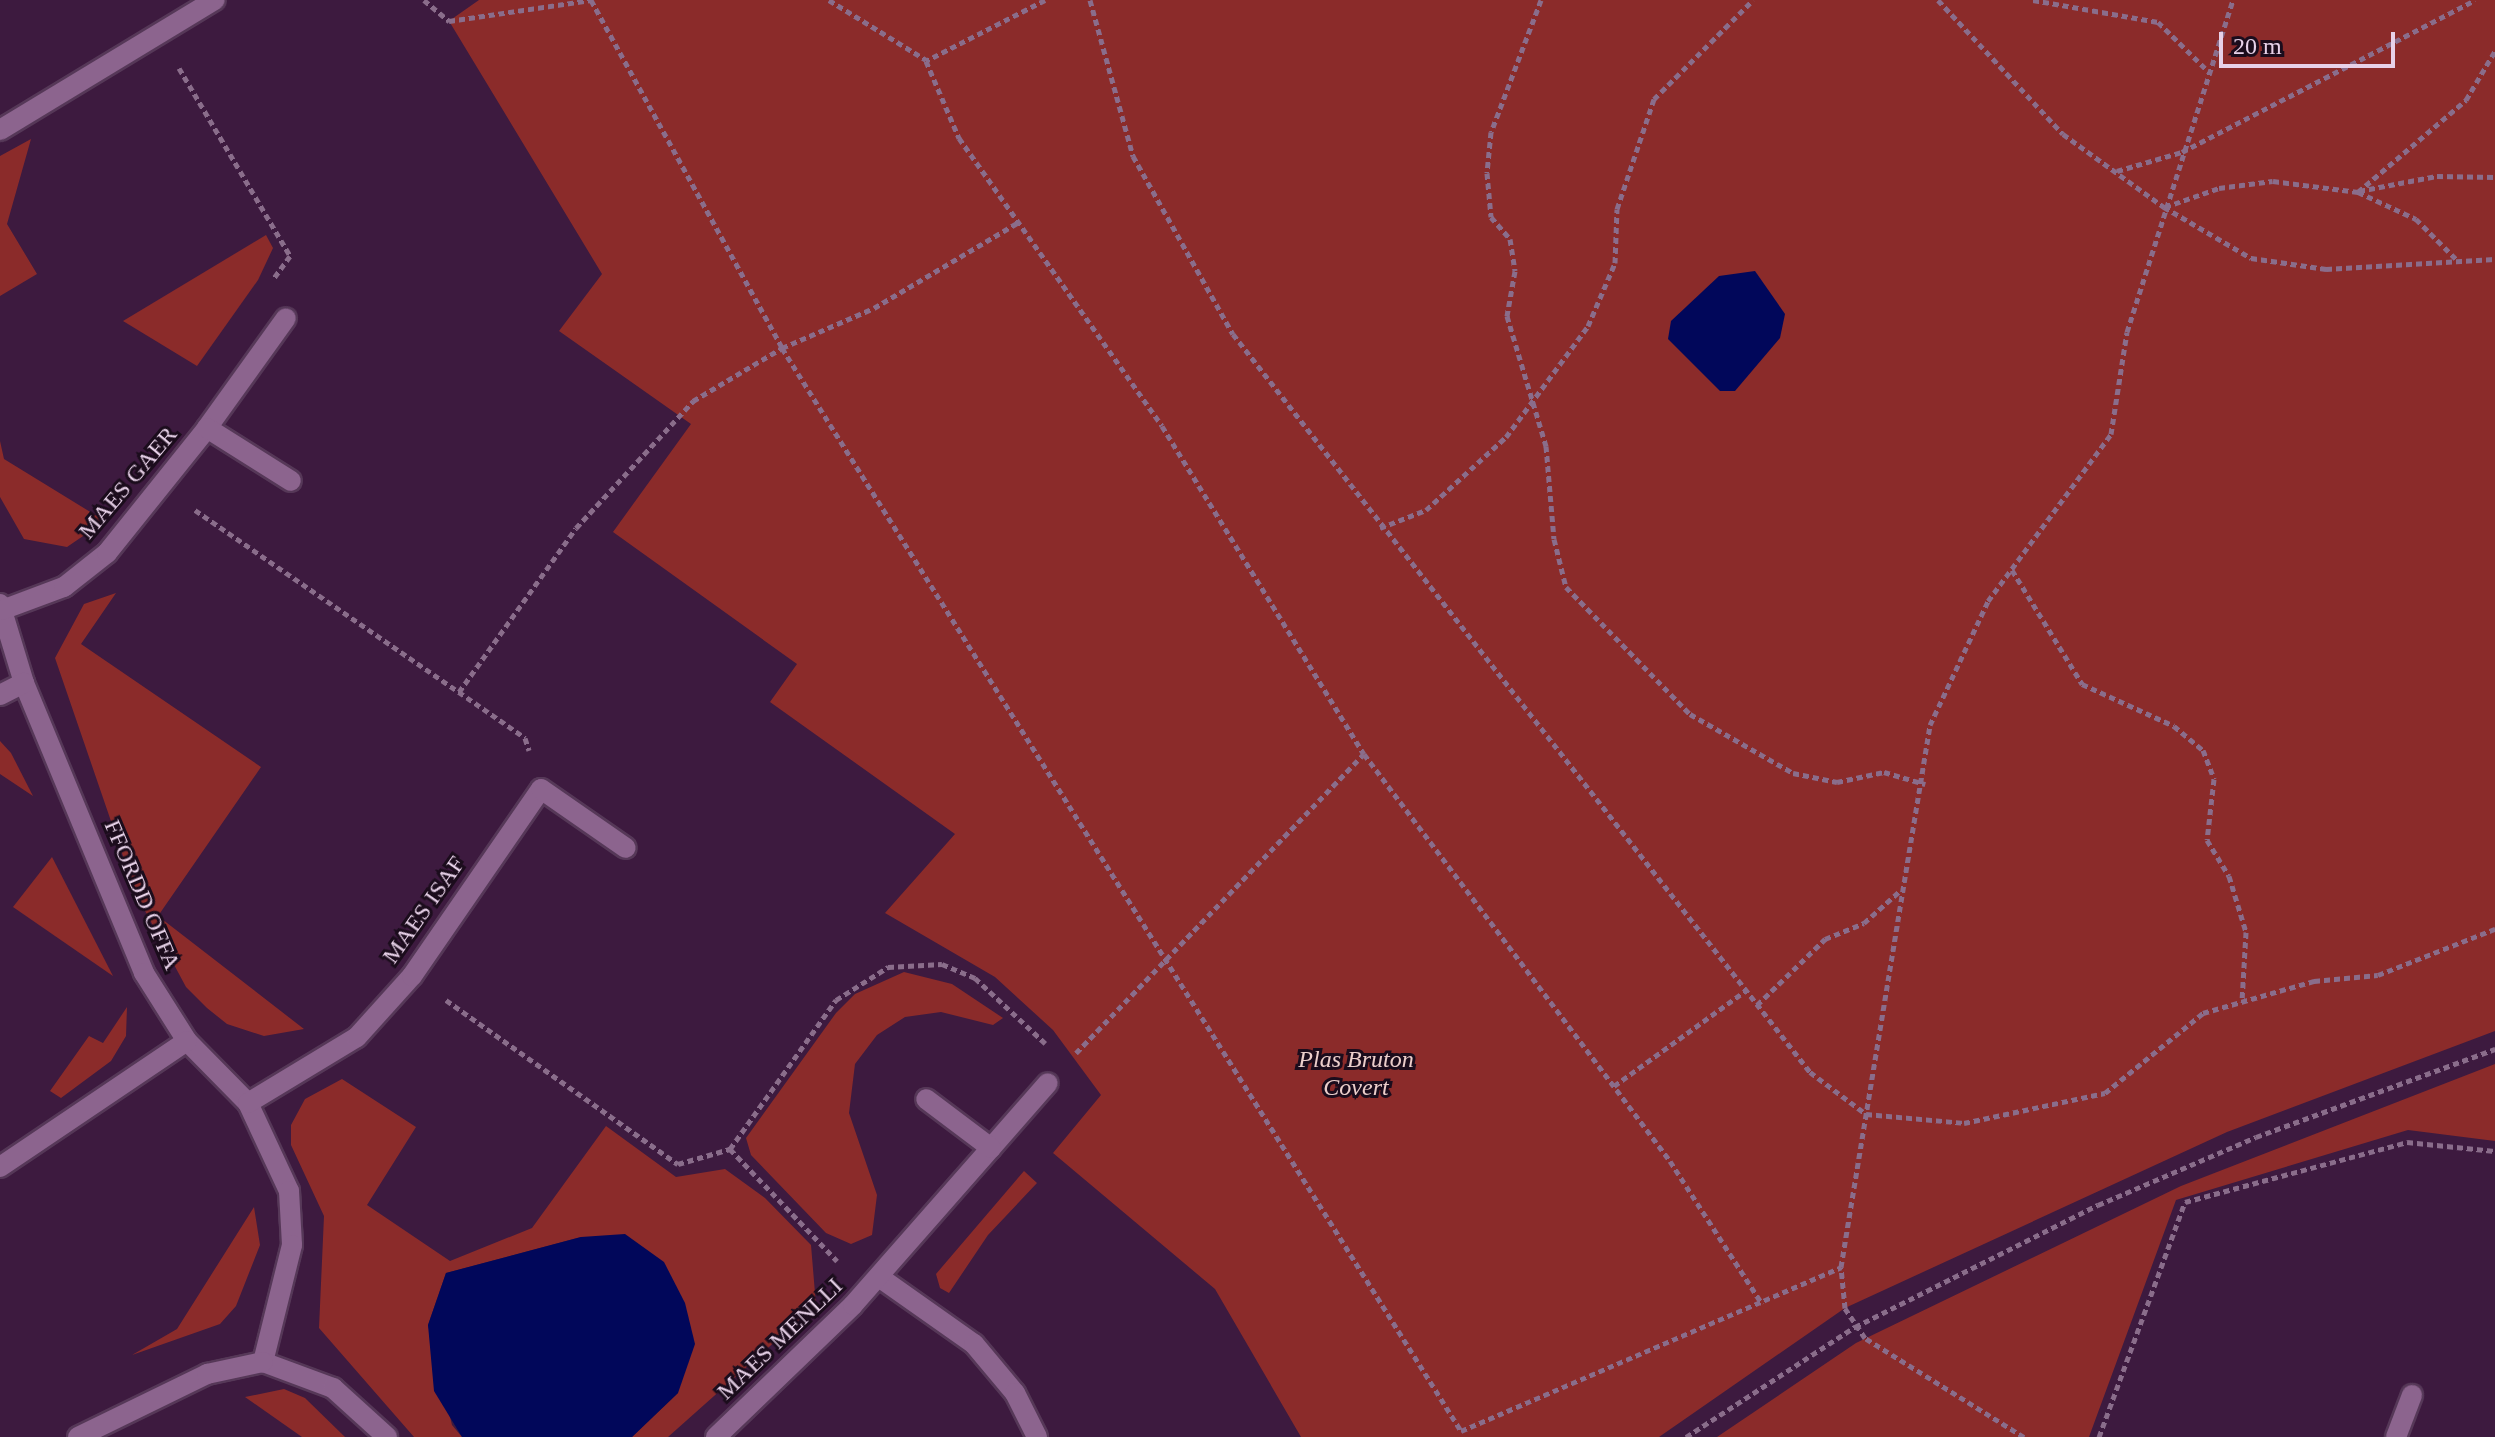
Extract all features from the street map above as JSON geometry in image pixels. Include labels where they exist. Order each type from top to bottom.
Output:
[{"type":"street","points":[[0,130],[215,0]]},
{"type":"street","name":"MAES GAER","points":[[1,607],[64,587],[107,553],[207,428],[286,318]]},
{"type":"street","name":"MAES GAER","points":[[207,428],[291,481]]},
{"type":"street","name":"FFORDD OFFA","points":[[1,607],[24,683],[144,973],[187,1041],[248,1103],[289,1191],[290,1218],[280,1311],[263,1362]]},
{"type":"street","points":[[0,695],[24,683]]},
{"type":"street","points":[[541,789],[626,848]]},
{"type":"street","name":"MAES ISAF","points":[[248,1103],[357,1037],[412,976],[541,789]]},
{"type":"street","points":[[0,1167],[187,1041]]},
{"type":"street","name":"MAES MENLLI","points":[[716,1437],[872,1284],[1048,1083]]},
{"type":"street","points":[[926,1099],[991,1148]]},
{"type":"street","name":"MAES MENLLI","points":[[872,1284],[974,1344],[1015,1393],[1037,1437]]},
{"type":"street","points":[[78,1437],[207,1374],[263,1362],[333,1388],[387,1437]]},
{"type":"street","points":[[2396,1437],[2412,1395]]},
{"type":"path","points":[[424,0],[449,21],[591,0],[782,348],[1168,959],[1461,1431],[1762,1304],[1841,1267]]},
{"type":"path","points":[[829,0],[926,61],[959,138],[1162,426],[1364,754],[1614,1086],[1762,1304]]},
{"type":"path","points":[[926,61],[1045,0]]},
{"type":"path","points":[[1090,0],[1133,156],[1233,334],[1380,528],[1810,1072],[1866,1114],[1964,1123],[2105,1093],[2203,1013],[2314,981],[2378,975],[2495,929]]},
{"type":"path","points":[[1541,0],[1491,132],[1487,173],[1491,217],[1510,239],[1515,271],[1507,316],[1530,404],[1546,446],[1554,539],[1566,587],[1690,714],[1793,773],[1837,782],[1884,772],[1926,784]]},
{"type":"path","points":[[1380,528],[1426,510],[1506,437],[1588,326],[1615,263],[1617,209],[1654,99],[1753,0]]},
{"type":"path","points":[[1938,0],[2063,134],[2164,207],[2251,258],[2326,269],[2495,259]]},
{"type":"path","points":[[2033,0],[2158,22],[2209,72]]},
{"type":"path","points":[[2024,1437],[1855,1327],[1841,1267],[1901,890],[1926,784],[1930,725],[1988,601],[2111,434],[2127,332],[2164,207],[2233,0]]},
{"type":"path","points":[[2117,171],[2182,152],[2475,0]]},
{"type":"path","points":[[160,35],[290,256],[265,291]]},
{"type":"path","points":[[2358,192],[2466,100],[2495,51]]},
{"type":"path","points":[[2358,192],[2437,176],[2495,177]]},
{"type":"path","points":[[2164,207],[2219,188],[2273,181],[2358,192],[2416,219],[2457,260]]},
{"type":"path","points":[[459,692],[576,528],[652,437],[693,401],[782,348],[874,308],[1019,222]]},
{"type":"path","points":[[161,486],[525,738],[541,789]]},
{"type":"path","points":[[2012,570],[2082,684],[2174,726],[2203,750],[2214,779],[2207,840],[2229,876],[2246,932],[2242,1002]]},
{"type":"path","points":[[1048,1083],[1364,754]]},
{"type":"path","points":[[1757,1005],[1825,939],[1864,923],[1901,890]]},
{"type":"path","points":[[412,976],[678,1164],[730,1149],[836,1000],[888,967],[942,964],[975,978],[1026,1020],[1063,1065]]},
{"type":"path","points":[[1614,1086],[1745,991]]},
{"type":"path","points":[[1686,1437],[1855,1327],[2113,1199],[2495,1049]]},
{"type":"path","points":[[2099,1437],[2185,1202],[2407,1142],[2495,1151]]},
{"type":"path","points":[[730,1149],[872,1284]]},
{"type":"green space","name":"Plas Bruton Covert","points":[[479,0],[2495,0],[2495,1031],[2227,1132],[1845,1308],[1659,1437],[1301,1437],[1215,1289],[1053,1153],[1101,1095],[1053,1030],[995,977],[885,913],[955,834],[770,702],[797,664],[613,532],[691,424],[559,331],[602,274],[449,21]]},
{"type":"green space","points":[[31,139],[7,224],[37,274],[0,296],[0,156]]},
{"type":"green space","points":[[266,235],[273,248],[258,280],[197,366],[123,321]]},
{"type":"green space","points":[[0,441],[4,459],[105,521],[67,547],[24,539],[0,497]]},
{"type":"green space","points":[[116,593],[81,644],[261,767],[158,916],[304,1029],[264,1036],[227,1024],[207,1008],[186,987],[136,894],[55,658],[84,604]]},
{"type":"green space","points":[[0,741],[11,753],[33,796],[0,774]]},
{"type":"green space","points":[[52,857],[113,976],[13,907]]},
{"type":"green space","points":[[904,972],[952,984],[1003,1018],[993,1025],[941,1012],[905,1017],[877,1035],[855,1064],[849,1113],[877,1195],[872,1235],[851,1244],[826,1233],[751,1155],[746,1138],[836,1013],[855,994]]},
{"type":"green space","points":[[127,1007],[126,1036],[111,1061],[61,1098],[50,1091],[89,1036],[103,1043]]},
{"type":"green space","points":[[2495,1064],[2495,1141],[2408,1130],[2176,1200],[2089,1437],[1717,1437],[1856,1343],[2181,1186]]},
{"type":"green space","points":[[342,1079],[416,1127],[367,1205],[450,1261],[532,1228],[606,1126],[676,1177],[725,1169],[765,1198],[811,1245],[816,1305],[668,1437],[632,1437],[678,1393],[581,1237],[446,1273],[428,1325],[452,1425],[462,1437],[414,1437],[319,1328],[324,1216],[291,1145],[291,1125],[305,1099]]},
{"type":"green space","points":[[1024,1171],[1037,1183],[988,1235],[949,1293],[940,1288],[936,1274]]},
{"type":"green space","points":[[254,1207],[260,1245],[236,1306],[220,1324],[132,1355],[177,1329]]},
{"type":"green space","points":[[284,1389],[305,1398],[345,1437],[302,1437],[245,1397]]},
{"type":"shaded area","points":[[1755,271],[1785,314],[1780,338],[1735,391],[1720,391],[1668,339],[1671,321],[1719,276]]},
{"type":"shaded area","points":[[625,1234],[664,1262],[685,1303],[695,1344],[678,1393],[632,1437],[462,1437],[434,1391],[428,1325],[446,1273],[581,1237]]}]
